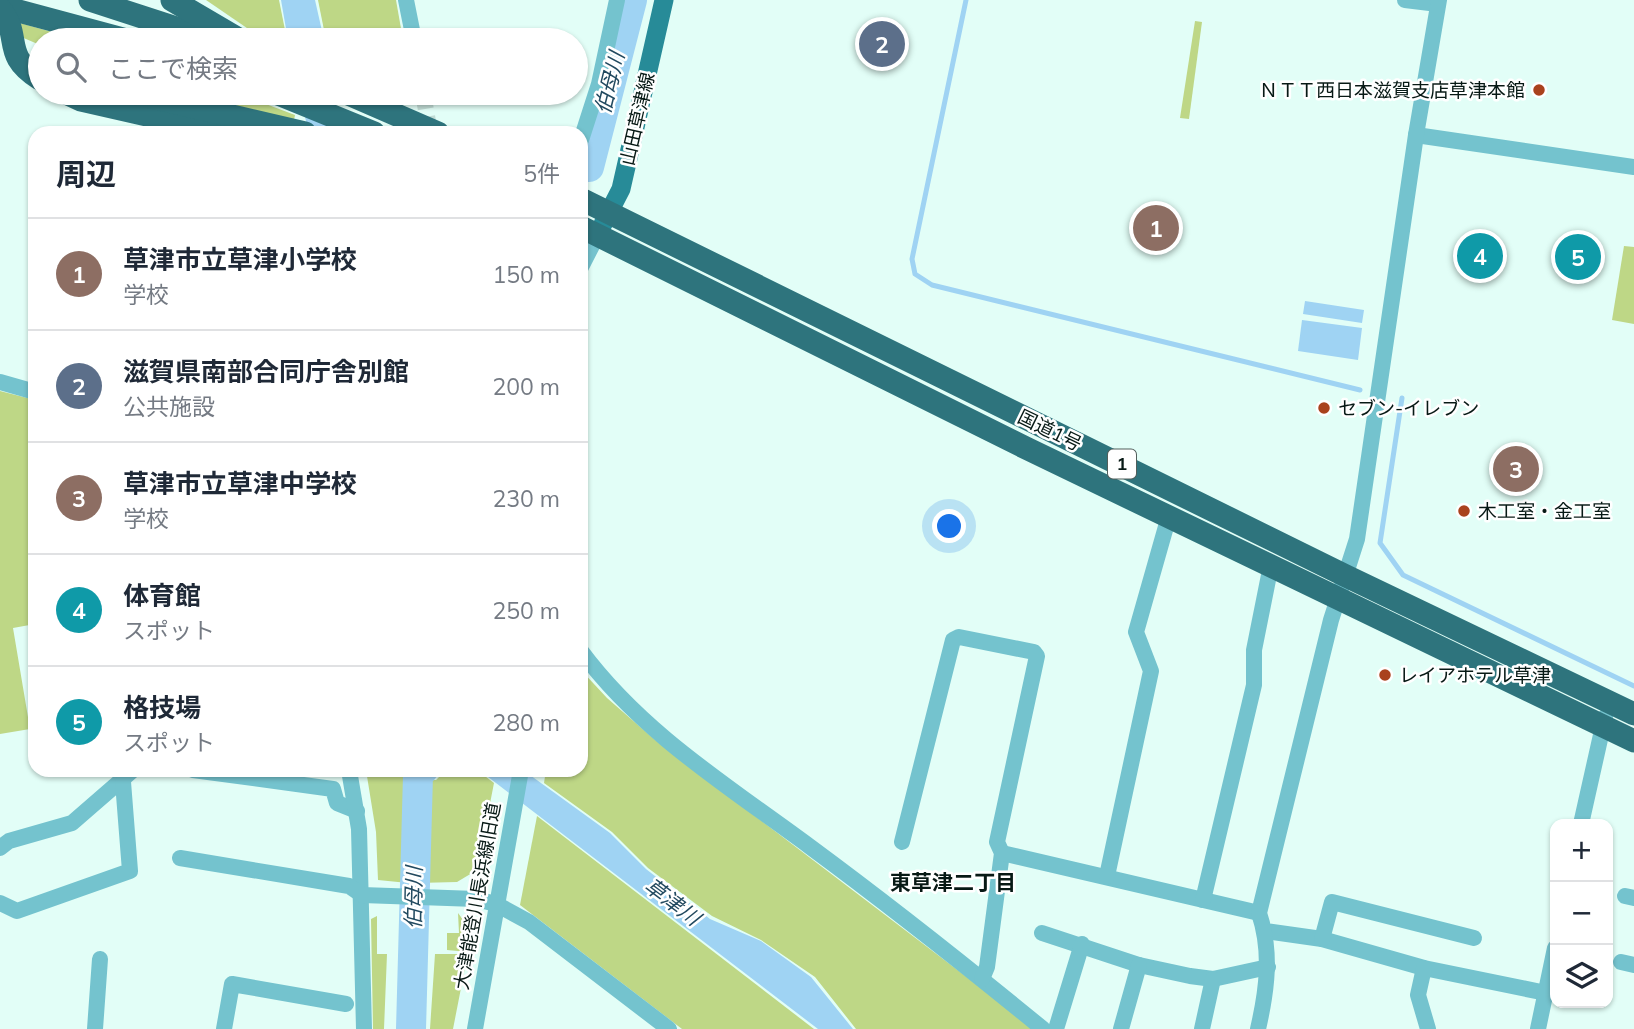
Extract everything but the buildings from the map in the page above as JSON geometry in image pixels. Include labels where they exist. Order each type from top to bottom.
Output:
[{"type":"highway","points":[[90,0],[176,28]]},
{"type":"highway","points":[[172,0],[221,28]]},
{"type":"highway","points":[[0,7],[81,28]]},
{"type":"highway","points":[[0,7],[7,23],[10,52],[15,63],[28,71]]},
{"type":"highway","points":[[0,41],[28,56]]},
{"type":"highway","points":[[103,105],[194,126]]},
{"type":"highway","points":[[185,105],[275,126]]},
{"type":"highway","points":[[305,105],[357,126]]},
{"type":"highway","points":[[374,105],[423,126]]},
{"type":"highway","name":"国道1号","points":[[588,202],[1342,586],[1634,741]]},
{"type":"highway","name":"国道1号","points":[[588,231],[1271,565],[1342,586],[1634,715]]},
{"type":"main road","name":"山田草津線","points":[[588,230],[610,212],[621,189],[664,0]]},
{"type":"street","points":[[406,0],[412,28]]},
{"type":"street","points":[[585,126],[598,84],[617,0]]},
{"type":"street","points":[[1258,1029],[1268,967],[1265,930],[1259,913],[1342,586],[1357,539],[1438,2],[1405,0]]},
{"type":"street","points":[[1416,135],[1634,167]]},
{"type":"street","points":[[0,382],[28,390]]},
{"type":"street","points":[[1107,876],[1151,671],[1136,632],[1169,516]]},
{"type":"street","points":[[1203,900],[1254,685],[1254,650],[1271,565]]},
{"type":"street","points":[[902,842],[953,640],[959,637],[1034,652],[1037,656],[997,842],[1002,853],[982,979]]},
{"type":"street","points":[[588,660],[616,694],[657,734],[862,886],[1043,1029]]},
{"type":"street","points":[[1582,819],[1602,725],[1611,703]]},
{"type":"street","points":[[0,848],[9,841],[72,823],[127,777]]},
{"type":"street","points":[[0,904],[17,911],[130,871],[128,777]]},
{"type":"street","points":[[245,777],[333,789],[337,803],[357,811]]},
{"type":"street","points":[[350,777],[357,811],[362,895],[364,1029]]},
{"type":"street","name":"大津能登川長浜線旧道","points":[[475,1029],[520,777]]},
{"type":"street","points":[[1002,853],[1259,913]]},
{"type":"street","points":[[180,858],[349,886],[362,895],[458,898],[496,904],[529,922],[669,1029]]},
{"type":"street","points":[[1322,939],[1332,902],[1474,938]]},
{"type":"street","points":[[1265,930],[1322,939],[1424,968],[1546,993]]},
{"type":"street","points":[[1042,933],[1139,965],[1213,979],[1268,967]]},
{"type":"street","points":[[1056,1029],[1082,944]]},
{"type":"street","points":[[95,1029],[100,959]]},
{"type":"street","points":[[1121,1029],[1139,965]]},
{"type":"street","points":[[1424,968],[1418,995],[1428,1029]]},
{"type":"street","points":[[1538,1029],[1550,973]]},
{"type":"street","points":[[1202,1029],[1213,979]]},
{"type":"street","points":[[224,1029],[232,984],[346,1004]]},
{"type":"green space","points":[[206,0],[279,0],[285,28],[247,28]]},
{"type":"green space","points":[[318,0],[396,0],[401,28],[324,28]]},
{"type":"green space","points":[[1195,21],[1202,22],[1189,119],[1180,118]]},
{"type":"green space","points":[[16,22],[38,28],[28,28],[28,40],[12,33]]},
{"type":"green space","points":[[233,105],[269,105],[295,115],[294,120]]},
{"type":"green space","points":[[1624,246],[1634,247],[1634,324],[1612,320]]},
{"type":"green space","points":[[0,391],[28,398],[28,625],[13,628],[28,729],[0,734]]},
{"type":"green space","points":[[588,678],[654,739],[1035,1029],[856,1029],[815,977],[761,940],[712,916],[648,868],[612,832],[544,783],[545,777],[588,777]]},
{"type":"green space","points":[[367,777],[411,777],[408,883],[378,880],[376,832]]},
{"type":"green space","points":[[439,777],[486,777],[494,783],[477,870],[457,882],[417,883],[426,847],[422,798],[427,780],[436,780]]},
{"type":"green space","points":[[537,816],[814,1029],[682,1029],[520,905]]},
{"type":"green space","points":[[458,913],[472,932],[453,1029],[430,1029],[435,954],[458,954],[458,951],[447,950],[447,933],[459,933]]},
{"type":"green space","points":[[377,916],[377,954],[387,954],[384,1029],[373,1029],[371,919]]},
{"type":"water","points":[[281,0],[315,0],[321,28],[286,28]]},
{"type":"water","points":[[302,105],[335,105],[339,126],[307,126]]},
{"type":"water","points":[[1305,301],[1364,310],[1362,323],[1303,314]]},
{"type":"water","points":[[1302,320],[1362,328],[1358,360],[1298,351]]},
{"type":"water","name":"草津川","points":[[488,777],[533,777],[610,833],[646,869],[710,919],[761,941],[811,977],[853,1029],[818,1029]]},
{"type":"waterway","name":"伯母川","points":[[589,167],[632,0]]},
{"type":"waterway","points":[[966,0],[912,259],[915,274],[932,285],[1360,390]]},
{"type":"waterway","points":[[1402,398],[1380,543],[1403,575],[1634,686]]},
{"type":"waterway","name":"伯母川","points":[[411,1029],[418,777]]},
{"type":"tunnel","points":[[425,105],[429,126]]},
{"type":"place","name":"滋賀県南部合同庁舎別館","points":[[882,44]]},
{"type":"place","name":"ＮＴＴ西日本滋賀支店草津本館","points":[[1539,90]]},
{"type":"place","name":"草津市立草津小学校","points":[[1156,228]]},
{"type":"place","name":"体育館","points":[[1480,256]]},
{"type":"place","name":"格技場","points":[[1578,257]]},
{"type":"place","name":"セブン-イレブン","points":[[1324,408]]},
{"type":"place","name":"草津市立草津中学校","points":[[1516,469]]},
{"type":"place","name":"木工室・金工室","points":[[1464,511]]},
{"type":"place","name":"レイアホテル草津","points":[[1385,675]]},
{"type":"district","name":"東草津二丁目","points":[[953,883]]}]
